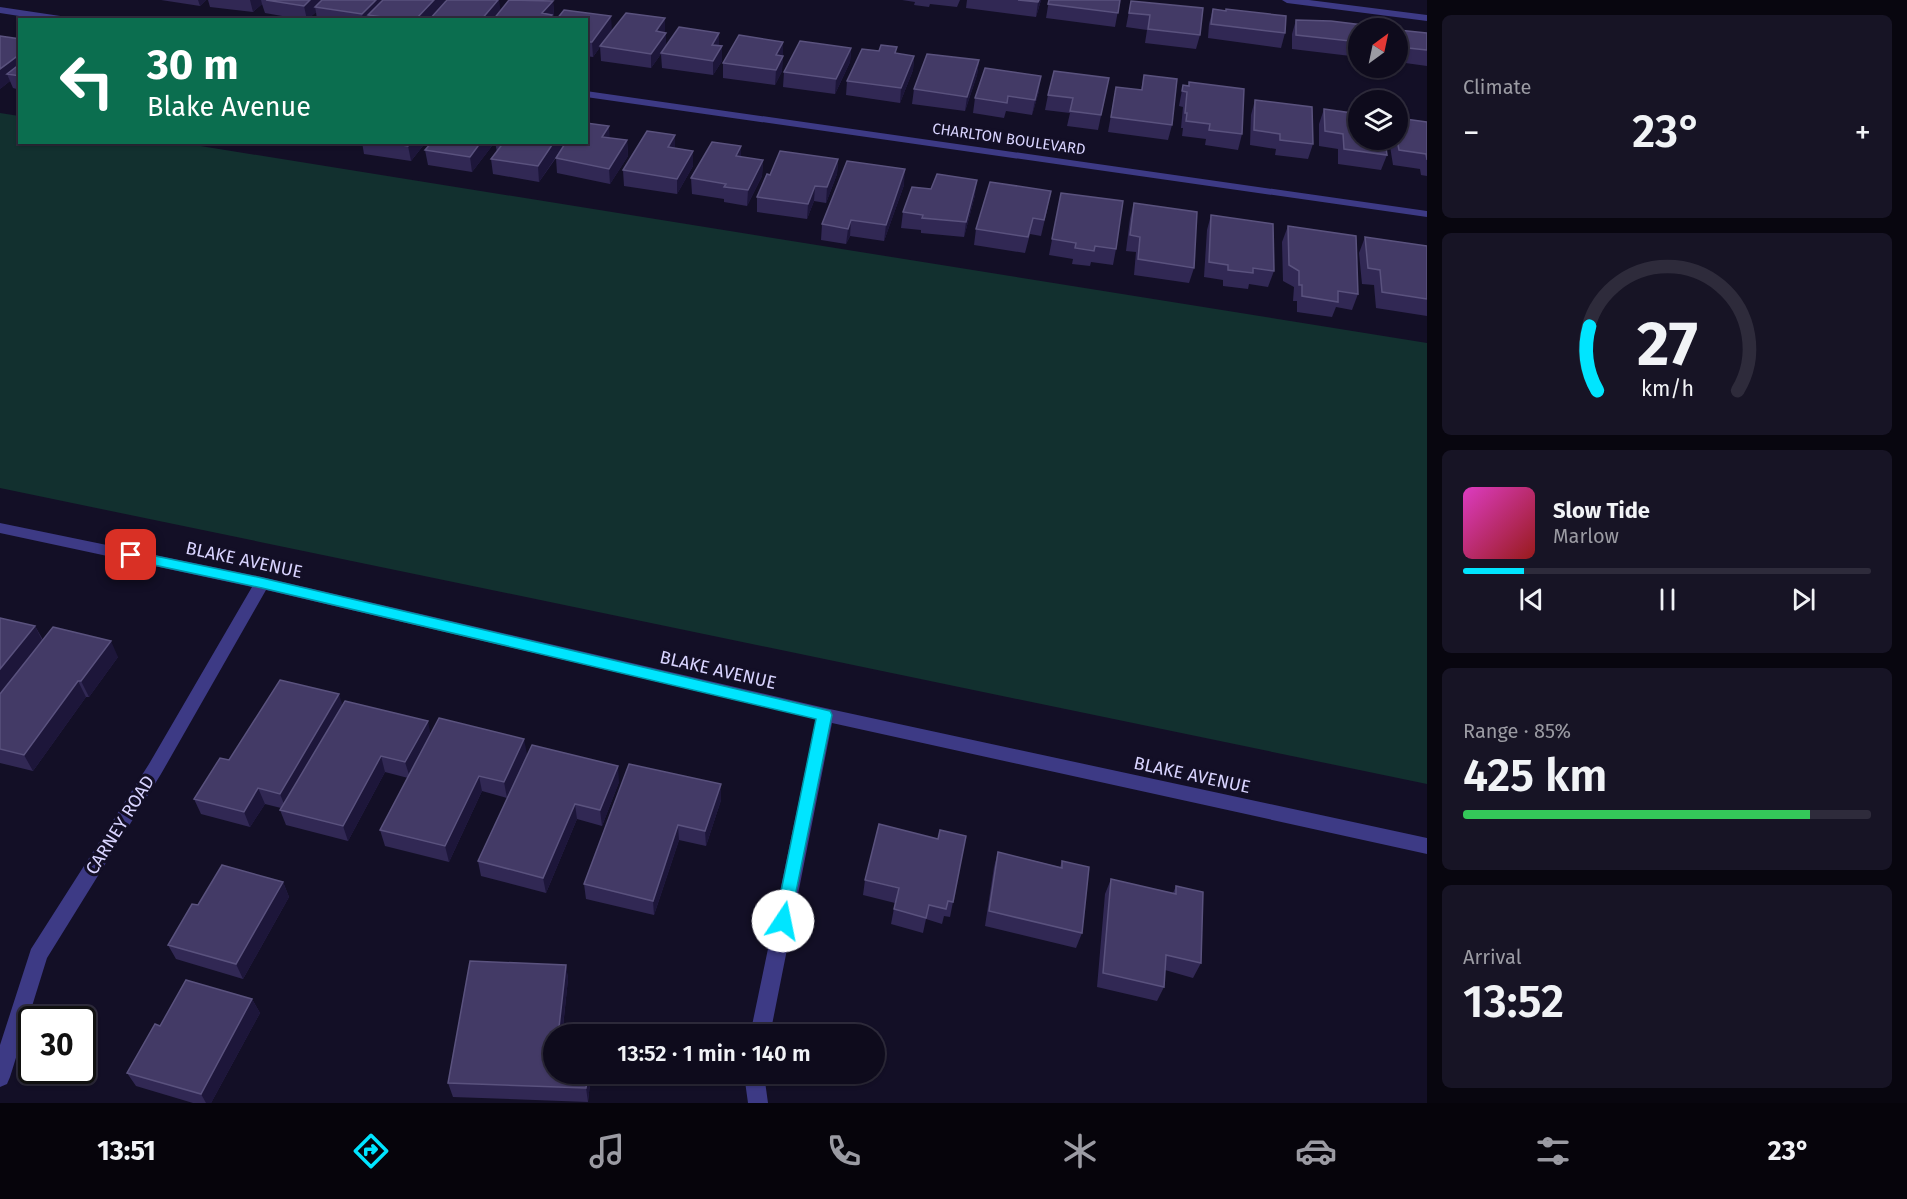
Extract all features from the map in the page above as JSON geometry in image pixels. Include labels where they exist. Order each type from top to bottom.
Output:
[{"type":"street","points":[[1287,0],[1333,3],[1427,18]]},
{"type":"street","points":[[0,10],[54,18]]},
{"type":"street","name":"CHARLTON BOULEVARD","points":[[588,94],[1427,214]]},
{"type":"street","name":"BLAKE AVENUE","points":[[0,528],[262,583],[825,715],[1427,846]]},
{"type":"street","name":"CARNEY ROAD","points":[[0,1077],[38,955],[155,769],[262,583]]},
{"type":"street","points":[[762,1024],[825,715]]},
{"type":"street","points":[[755,1084],[758,1103]]},
{"type":"green space","points":[[0,113],[18,116],[18,144],[188,144],[1427,343],[1427,784],[0,488]]},
{"type":"building","points":[[266,0],[310,0],[304,6]]},
{"type":"building","points":[[322,0],[376,0],[362,14],[315,7]]},
{"type":"building","points":[[383,0],[434,0],[417,18],[368,15]]},
{"type":"building","points":[[447,0],[498,0],[483,18],[431,18]]},
{"type":"building","points":[[509,0],[553,1],[542,13],[552,15],[550,18],[495,18]]},
{"type":"building","points":[[1049,0],[1120,0],[1118,13],[1048,4]]},
{"type":"building","points":[[1131,1],[1203,8],[1200,35],[1148,29],[1150,15],[1129,13]]},
{"type":"building","points":[[1213,9],[1286,16],[1285,33],[1211,24]]},
{"type":"building","points":[[564,10],[611,16],[592,42],[588,42],[588,18],[558,18]]},
{"type":"building","points":[[626,13],[665,18],[656,31],[666,33],[651,54],[600,46]]},
{"type":"building","points":[[1296,20],[1348,23],[1348,41],[1296,35]]},
{"type":"building","points":[[679,27],[719,33],[712,45],[722,46],[713,61],[661,53]]},
{"type":"building","points":[[1408,31],[1427,33],[1427,50],[1408,48]]},
{"type":"building","points":[[739,35],[783,42],[776,55],[783,56],[776,70],[723,63]]},
{"type":"building","points":[[0,36],[18,39],[18,56],[0,69]]},
{"type":"building","points":[[800,41],[851,48],[836,79],[784,72]]},
{"type":"building","points":[[881,45],[897,47],[895,53],[914,56],[901,88],[847,81],[862,49],[879,51]]},
{"type":"building","points":[[927,54],[979,60],[967,97],[914,89]]},
{"type":"building","points":[[18,66],[18,76],[7,74]]},
{"type":"building","points":[[985,68],[1041,76],[1035,100],[1008,96],[1007,103],[975,98]]},
{"type":"building","points":[[1054,71],[1109,78],[1101,115],[1070,111],[1073,98],[1048,95]]},
{"type":"building","points":[[1144,75],[1177,79],[1172,125],[1111,117],[1116,87],[1142,90]]},
{"type":"building","points":[[1189,82],[1244,89],[1242,134],[1209,130],[1210,124],[1186,121],[1187,92],[1182,91],[1183,85],[1189,86]]},
{"type":"building","points":[[1255,100],[1312,107],[1313,144],[1280,140],[1280,134],[1254,130]]},
{"type":"building","points":[[1324,109],[1348,112],[1348,150],[1344,149],[1343,134],[1325,131]]},
{"type":"building","points":[[1408,119],[1427,122],[1427,160],[1426,154],[1399,150],[1408,150]]},
{"type":"building","points":[[588,123],[609,126],[602,137],[627,140],[609,169],[556,158],[565,144],[588,144]]},
{"type":"building","points":[[647,131],[675,135],[668,147],[693,151],[677,179],[623,170]]},
{"type":"building","points":[[712,142],[741,146],[736,156],[763,160],[748,190],[724,187],[726,184],[691,178]]},
{"type":"building","points":[[430,144],[480,144],[470,157],[425,150]]},
{"type":"building","points":[[502,144],[553,144],[538,166],[491,159]]},
{"type":"building","points":[[1351,150],[1386,150],[1387,155]]},
{"type":"building","points":[[780,151],[838,159],[827,187],[815,186],[808,204],[757,197]]},
{"type":"building","points":[[847,161],[905,169],[886,225],[851,220],[848,229],[822,224]]},
{"type":"building","points":[[937,174],[977,180],[966,222],[922,218],[923,215],[903,212],[912,187],[931,189]]},
{"type":"building","points":[[990,182],[1051,191],[1044,220],[1033,218],[1028,237],[976,229]]},
{"type":"building","points":[[1061,193],[1123,201],[1116,249],[1095,246],[1094,251],[1075,248],[1076,243],[1052,239]]},
{"type":"building","points":[[1134,203],[1197,212],[1194,268],[1138,259],[1140,237],[1130,235]]},
{"type":"building","points":[[1211,215],[1273,224],[1274,271],[1253,268],[1253,273],[1228,270],[1228,265],[1209,262]]},
{"type":"building","points":[[1288,226],[1356,236],[1358,294],[1338,291],[1338,302],[1302,296],[1299,271],[1289,265]]},
{"type":"building","points":[[1365,237],[1427,246],[1427,299],[1382,292],[1380,270],[1368,268]]},
{"type":"building","points":[[0,618],[35,626],[0,669]]},
{"type":"building","points":[[53,627],[111,641],[81,681],[78,681],[24,755],[0,749],[0,694]]},
{"type":"building","points":[[280,680],[339,694],[280,794],[258,788],[244,812],[194,799],[220,758],[229,760]]},
{"type":"building","points":[[345,701],[428,721],[405,762],[381,756],[343,826],[280,810]]},
{"type":"building","points":[[439,718],[524,739],[504,782],[479,776],[445,846],[380,830]]},
{"type":"building","points":[[532,745],[618,766],[600,810],[575,804],[543,878],[478,861]]},
{"type":"building","points":[[629,764],[721,784],[705,831],[678,825],[653,901],[584,884]]},
{"type":"building","points":[[879,824],[938,839],[940,830],[966,836],[953,902],[948,901],[946,909],[929,905],[926,918],[894,909],[899,888],[865,880]]},
{"type":"building","points":[[998,852],[1062,868],[1062,861],[1089,867],[1082,933],[989,911]]},
{"type":"building","points":[[222,865],[283,882],[236,964],[168,945],[192,904],[198,905]]},
{"type":"building","points":[[1111,879],[1176,894],[1176,886],[1203,892],[1201,963],[1166,955],[1164,987],[1103,973]]},
{"type":"building","points":[[470,961],[566,965],[559,1024],[543,1024],[543,1084],[587,1084],[586,1088],[448,1083]]},
{"type":"building","points":[[186,980],[252,999],[201,1094],[127,1073],[155,1024],[160,1026]]},
{"type":"route","points":[[131,555],[262,583],[825,715],[783,921]]}]
